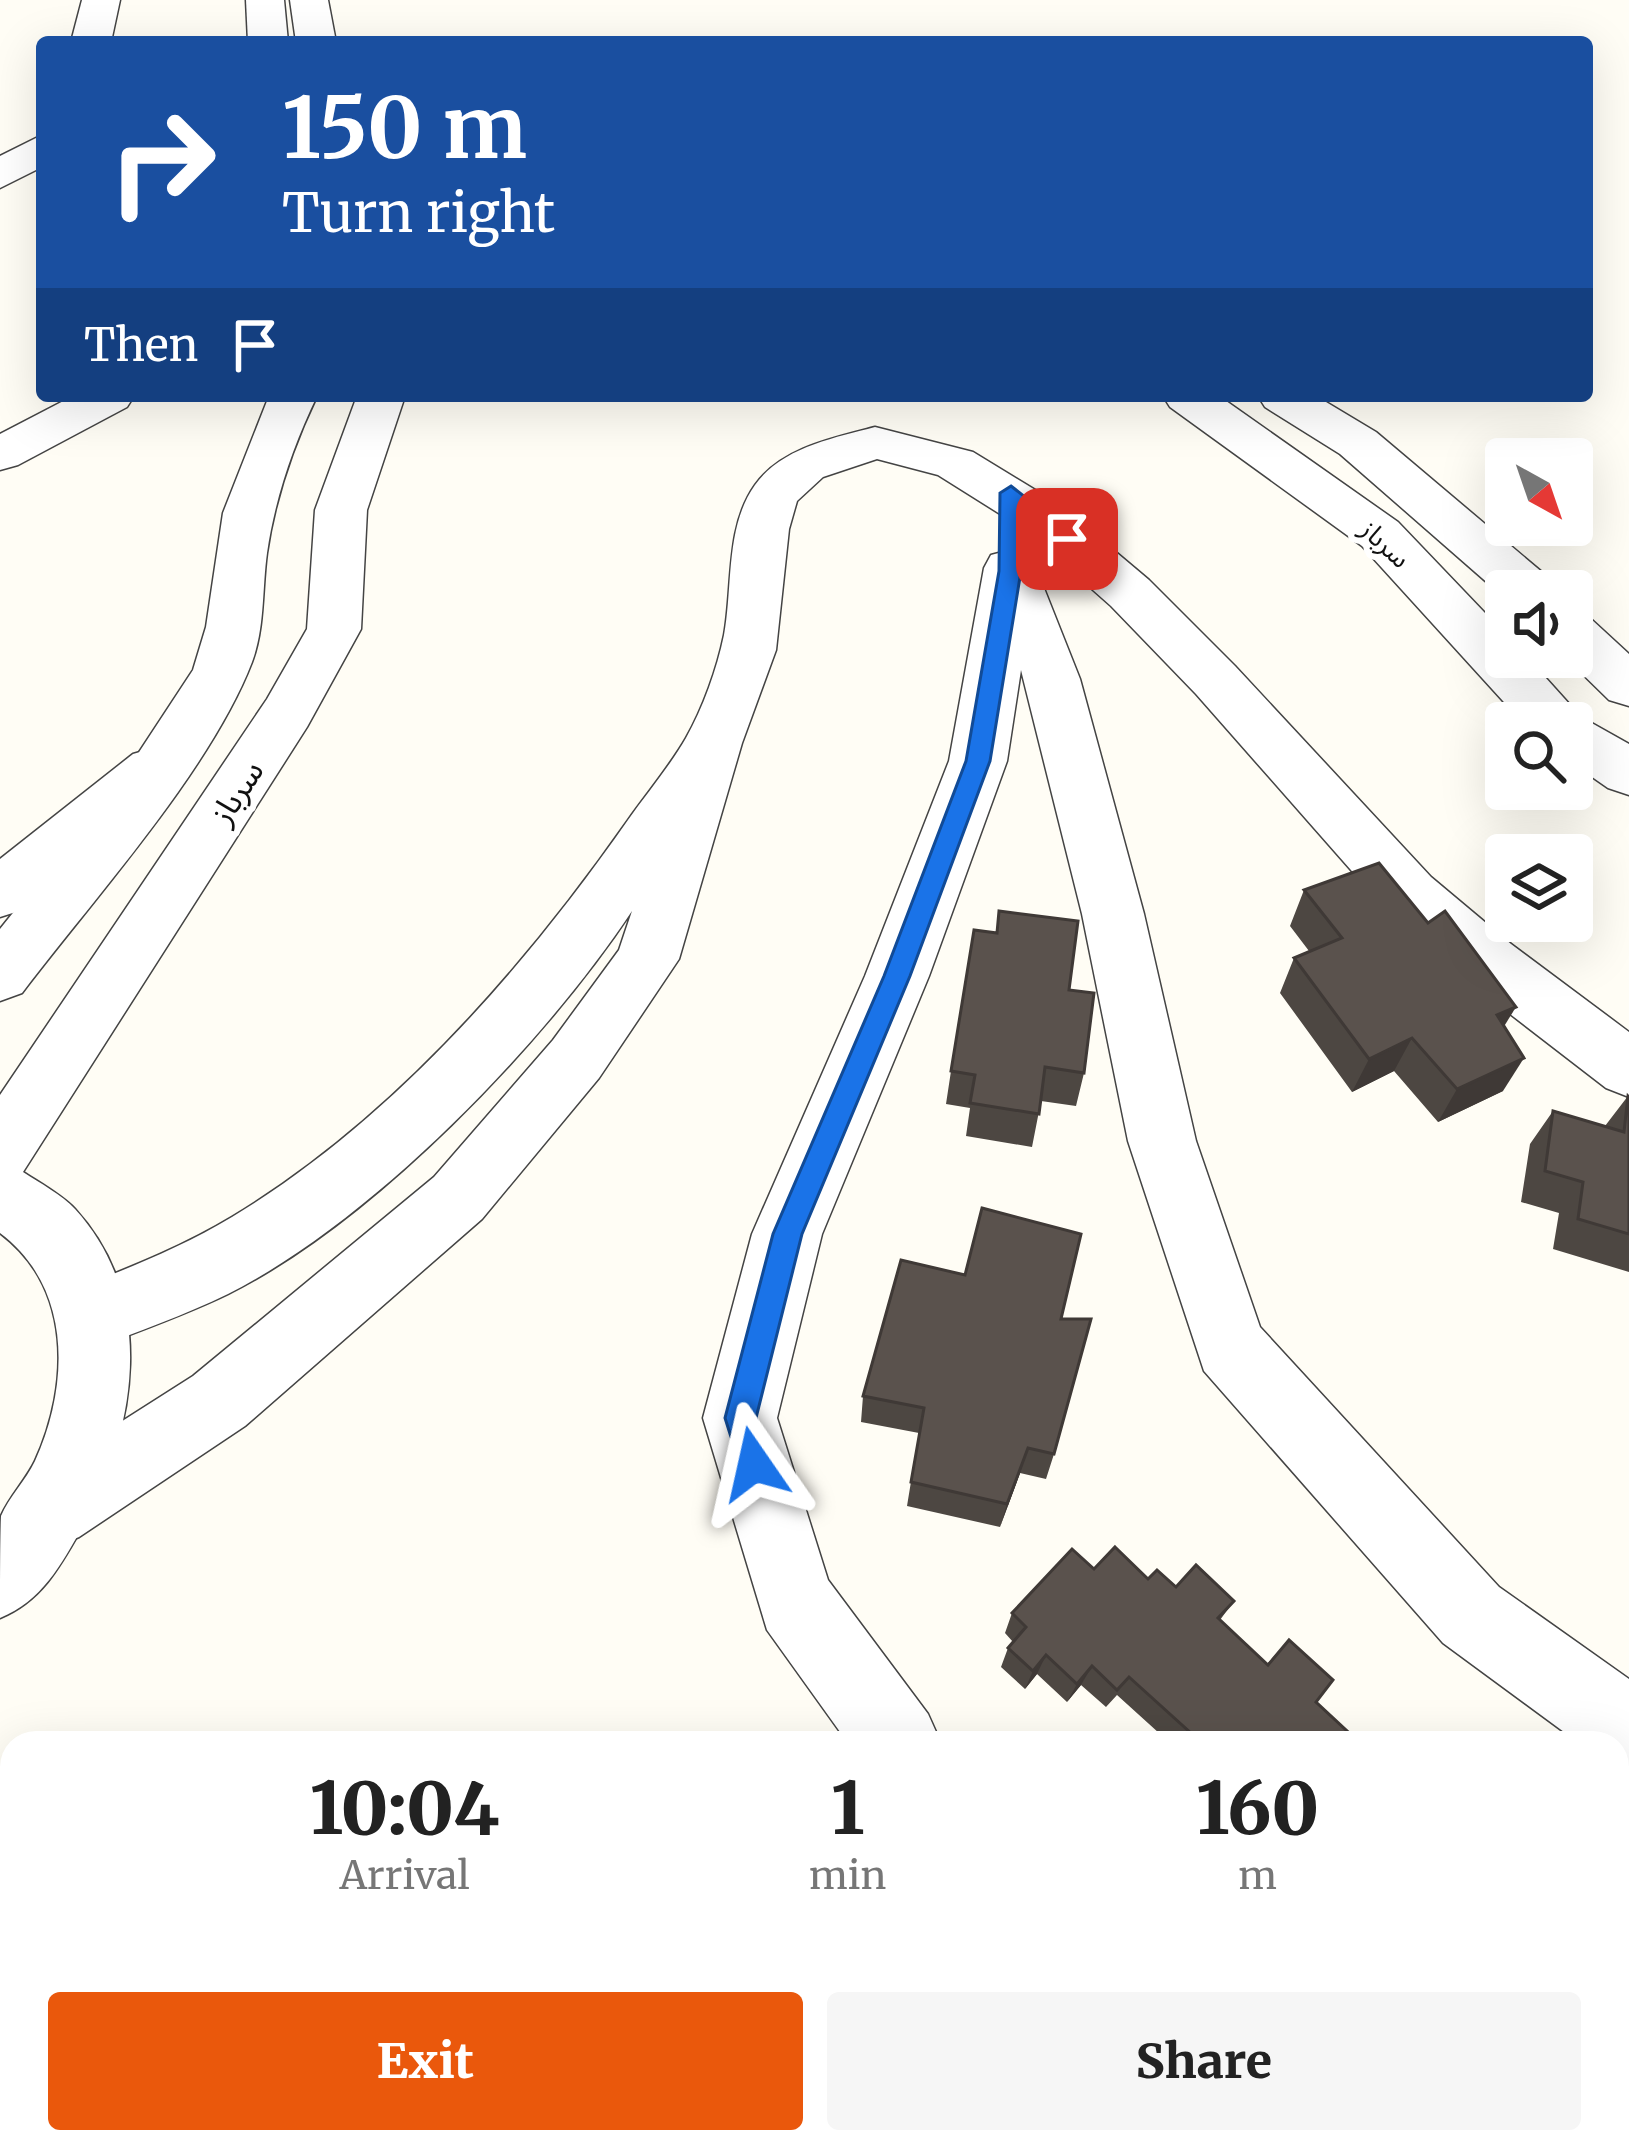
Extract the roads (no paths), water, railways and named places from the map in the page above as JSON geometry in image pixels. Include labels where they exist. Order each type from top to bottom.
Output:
[{"type":"street","points":[[93,36],[103,6],[100,0]]},
{"type":"street","points":[[265,0],[268,36]]},
{"type":"street","points":[[309,0],[315,36]]},
{"type":"street","points":[[0,454],[99,402]]},
{"type":"street","points":[[0,975],[161,763],[222,667],[234,624],[241,549],[276,429],[290,402]]},
{"type":"street","name":"سرباز","points":[[0,1151],[287,713],[334,629],[341,510],[379,402]]},
{"type":"street","name":"سرباز","points":[[1195,402],[1380,534],[1536,702]]},
{"type":"street","name":"سرباز","points":[[1292,402],[1358,443],[1505,570]]},
{"type":"street","points":[[52,1510],[220,1401],[458,1198],[577,1059],[649,959],[713,743],[748,649],[772,498],[804,466],[833,448],[873,441],[958,461],[1011,493],[1124,586],[1410,895],[1629,1070]]},
{"type":"street","points":[[889,1731],[795,1602],[740,1418],[787,1234],[897,976],[978,761],[1010,571],[1011,493]]},
{"type":"street","points":[[1010,571],[1052,679],[1113,914],[1162,1141],[1231,1347],[1471,1615],[1629,1729]]},
{"type":"street","points":[[1593,652],[1629,686]]},
{"type":"street","points":[[92,1316],[202,1271],[261,1237],[333,1184],[419,1110],[504,1024],[590,923],[713,743]]},
{"type":"street","points":[[1593,749],[1629,773]]},
{"type":"street","points":[[0,892],[161,763]]},
{"type":"street","points":[[0,1194],[50,1231],[75,1266],[92,1316],[97,1353],[92,1403],[77,1456],[52,1510],[0,1579]]}]
